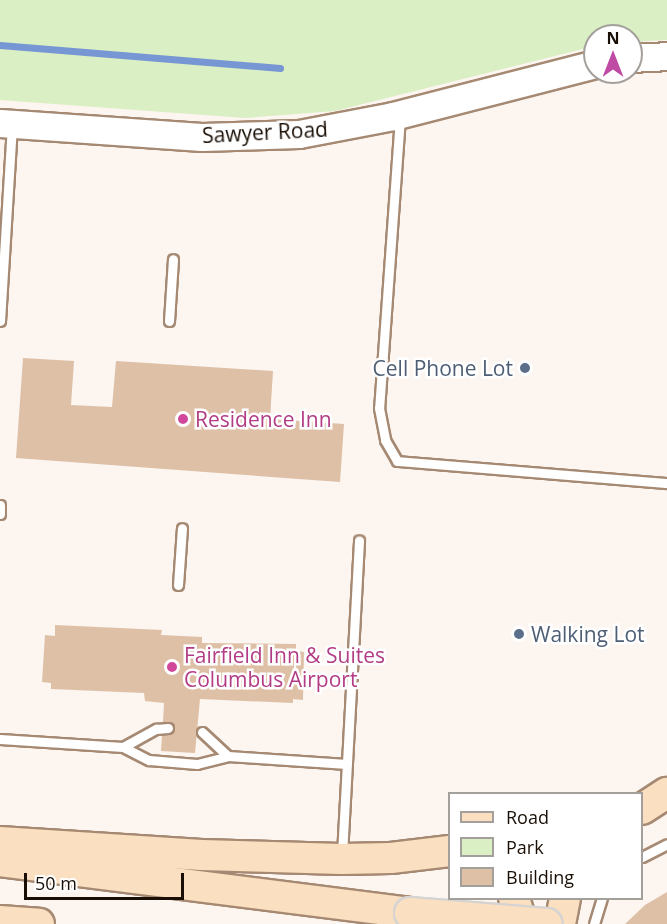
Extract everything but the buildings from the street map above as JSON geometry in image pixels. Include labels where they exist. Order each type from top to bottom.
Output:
[{"type":"main road","points":[[643,800],[667,792]]},
{"type":"main road","points":[[643,808],[667,792]]},
{"type":"main road","points":[[0,842],[202,855],[342,859],[391,858],[448,851]]},
{"type":"main road","points":[[391,858],[448,866]]},
{"type":"main road","points":[[0,861],[410,913],[547,924]]},
{"type":"main road","points":[[515,900],[522,924]]},
{"type":"main road","points":[[560,924],[565,900]]},
{"type":"main road","points":[[0,921],[39,924]]},
{"type":"street","points":[[643,57],[667,56]]},
{"type":"street","name":"Sawyer Road","points":[[6,123],[255,137],[333,130],[583,66]]},
{"type":"lane","points":[[400,114],[379,408],[385,440],[397,461],[667,483]]},
{"type":"lane","points":[[0,321],[6,123]]},
{"type":"lane","points":[[169,321],[173,259]]},
{"type":"lane","points":[[0,505],[0,514]]},
{"type":"lane","points":[[178,585],[182,528]]},
{"type":"lane","points":[[342,859],[359,540]]},
{"type":"lane","points":[[123,747],[156,729],[168,728]]},
{"type":"lane","points":[[202,732],[228,756]]},
{"type":"lane","points":[[0,739],[123,747],[149,760],[206,763],[228,756],[347,764]]},
{"type":"lane","points":[[643,856],[667,844]]},
{"type":"lane","points":[[594,924],[601,900]]},
{"type":"green space","points":[[0,0],[667,0],[667,40],[643,41],[643,24],[583,24],[583,49],[335,111],[245,118],[0,100]]},
{"type":"waterway","points":[[0,45],[280,68]]},
{"type":"place","name":"Cell Phone Lot","points":[[525,368]]},
{"type":"place","name":"Residence Inn","points":[[183,419]]},
{"type":"place","name":"Walking Lot","points":[[519,634]]},
{"type":"place","name":"Fairfield Inn & Suites Columbus Airport","points":[[172,667]]}]
